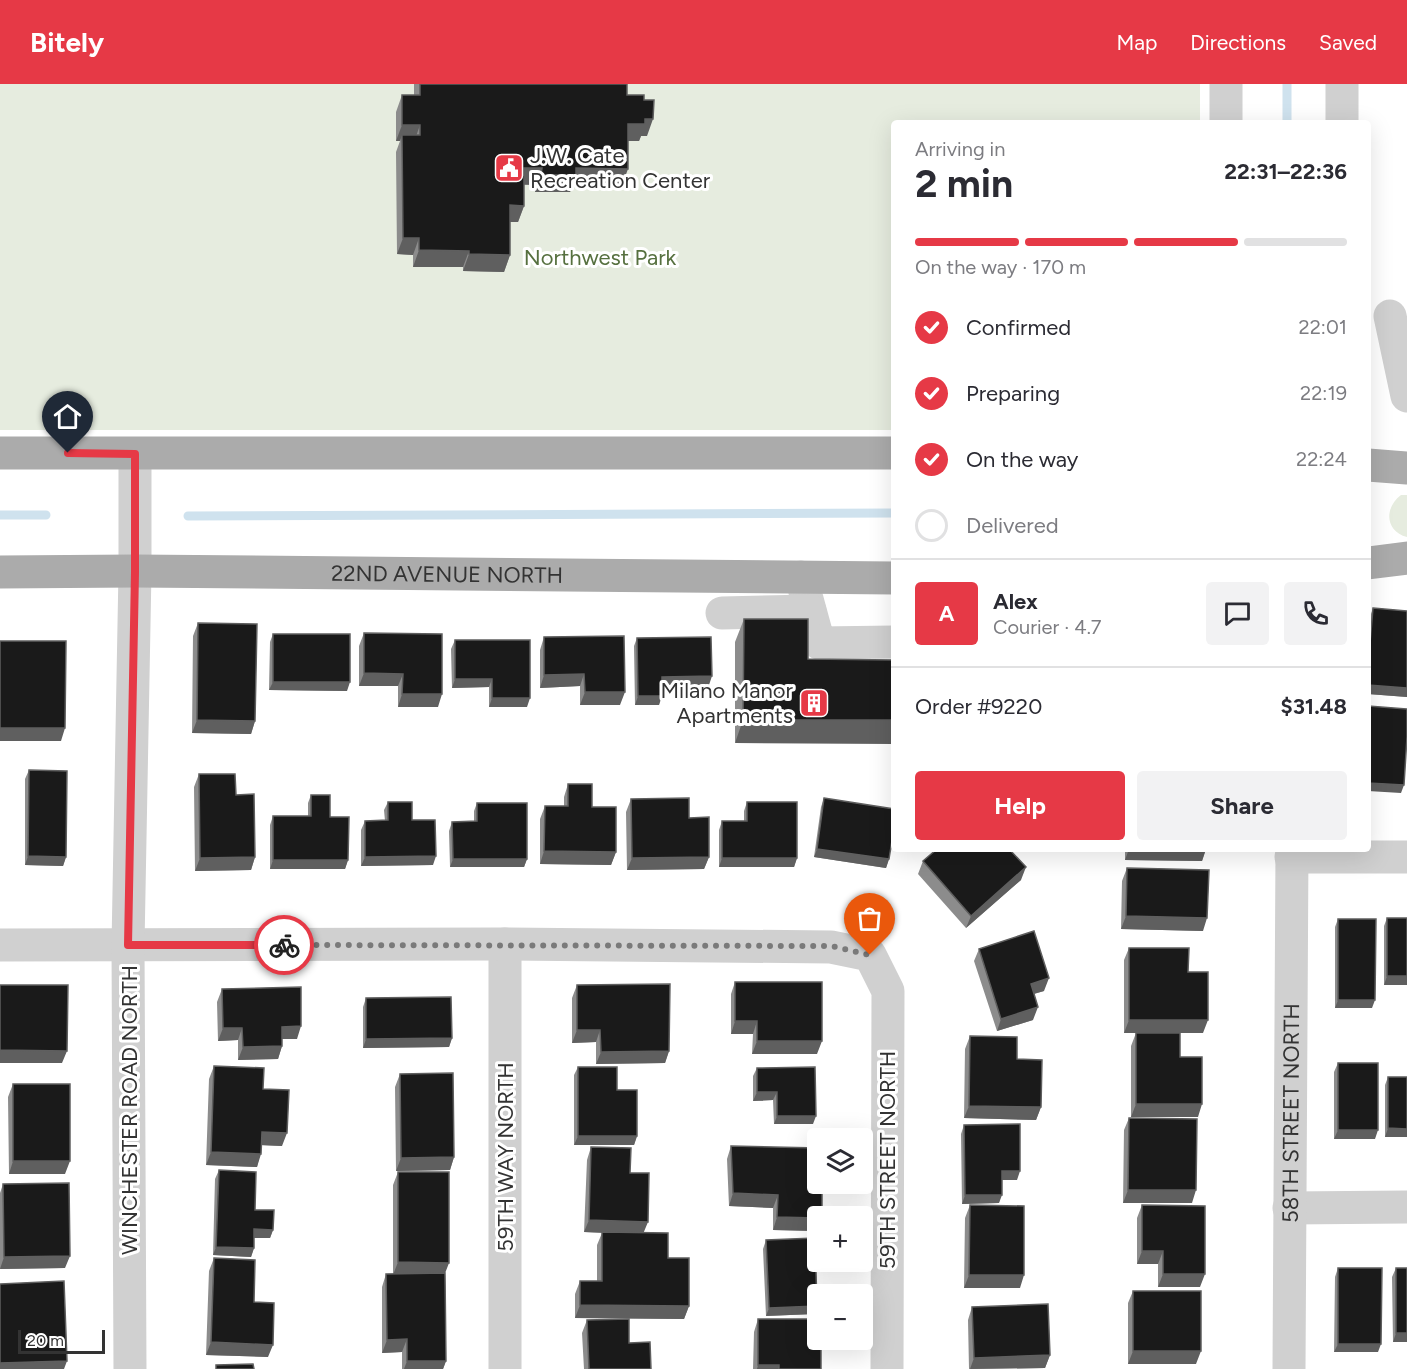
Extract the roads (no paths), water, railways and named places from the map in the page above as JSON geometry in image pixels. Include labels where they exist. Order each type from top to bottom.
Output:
[{"type":"main road","points":[[0,453],[891,453]]},
{"type":"main road","points":[[1371,465],[1407,468]]},
{"type":"main road","points":[[1371,563],[1407,558]]},
{"type":"main road","name":"22ND AVENUE NORTH","points":[[0,572],[891,578]]},
{"type":"street","points":[[1226,84],[1226,120]]},
{"type":"street","points":[[1342,84],[1342,120]]},
{"type":"street","points":[[1388,316],[1407,396]]},
{"type":"street","name":"WINCHESTER ROAD NORTH","points":[[130,1369],[128,945],[135,454]]},
{"type":"street","points":[[801,577],[819,643],[891,642]]},
{"type":"street","points":[[722,613],[810,611]]},
{"type":"street","points":[[1291,852],[1407,857]]},
{"type":"street","name":"58TH STREET NORTH","points":[[1289,1369],[1291,852]]},
{"type":"street","points":[[0,945],[505,944]]},
{"type":"street","name":"59TH STREET NORTH","points":[[505,944],[831,946],[870,955],[888,991],[887,1369]]},
{"type":"street","name":"59TH WAY NORTH","points":[[505,944],[505,1369]]},
{"type":"street","points":[[1289,1208],[1407,1207]]},
{"type":"waterway","points":[[1287,84],[1287,120]]},
{"type":"waterway","points":[[188,516],[891,513]]},
{"type":"waterway","points":[[0,515],[46,515]]},
{"type":"place","name":"J.W. Cate Recreation Center","points":[[509,168]]},
{"type":"place","name":"Milano Manor Apartments","points":[[814,703]]},
{"type":"park label","name":"Northwest Park","points":[[600,257]]}]
